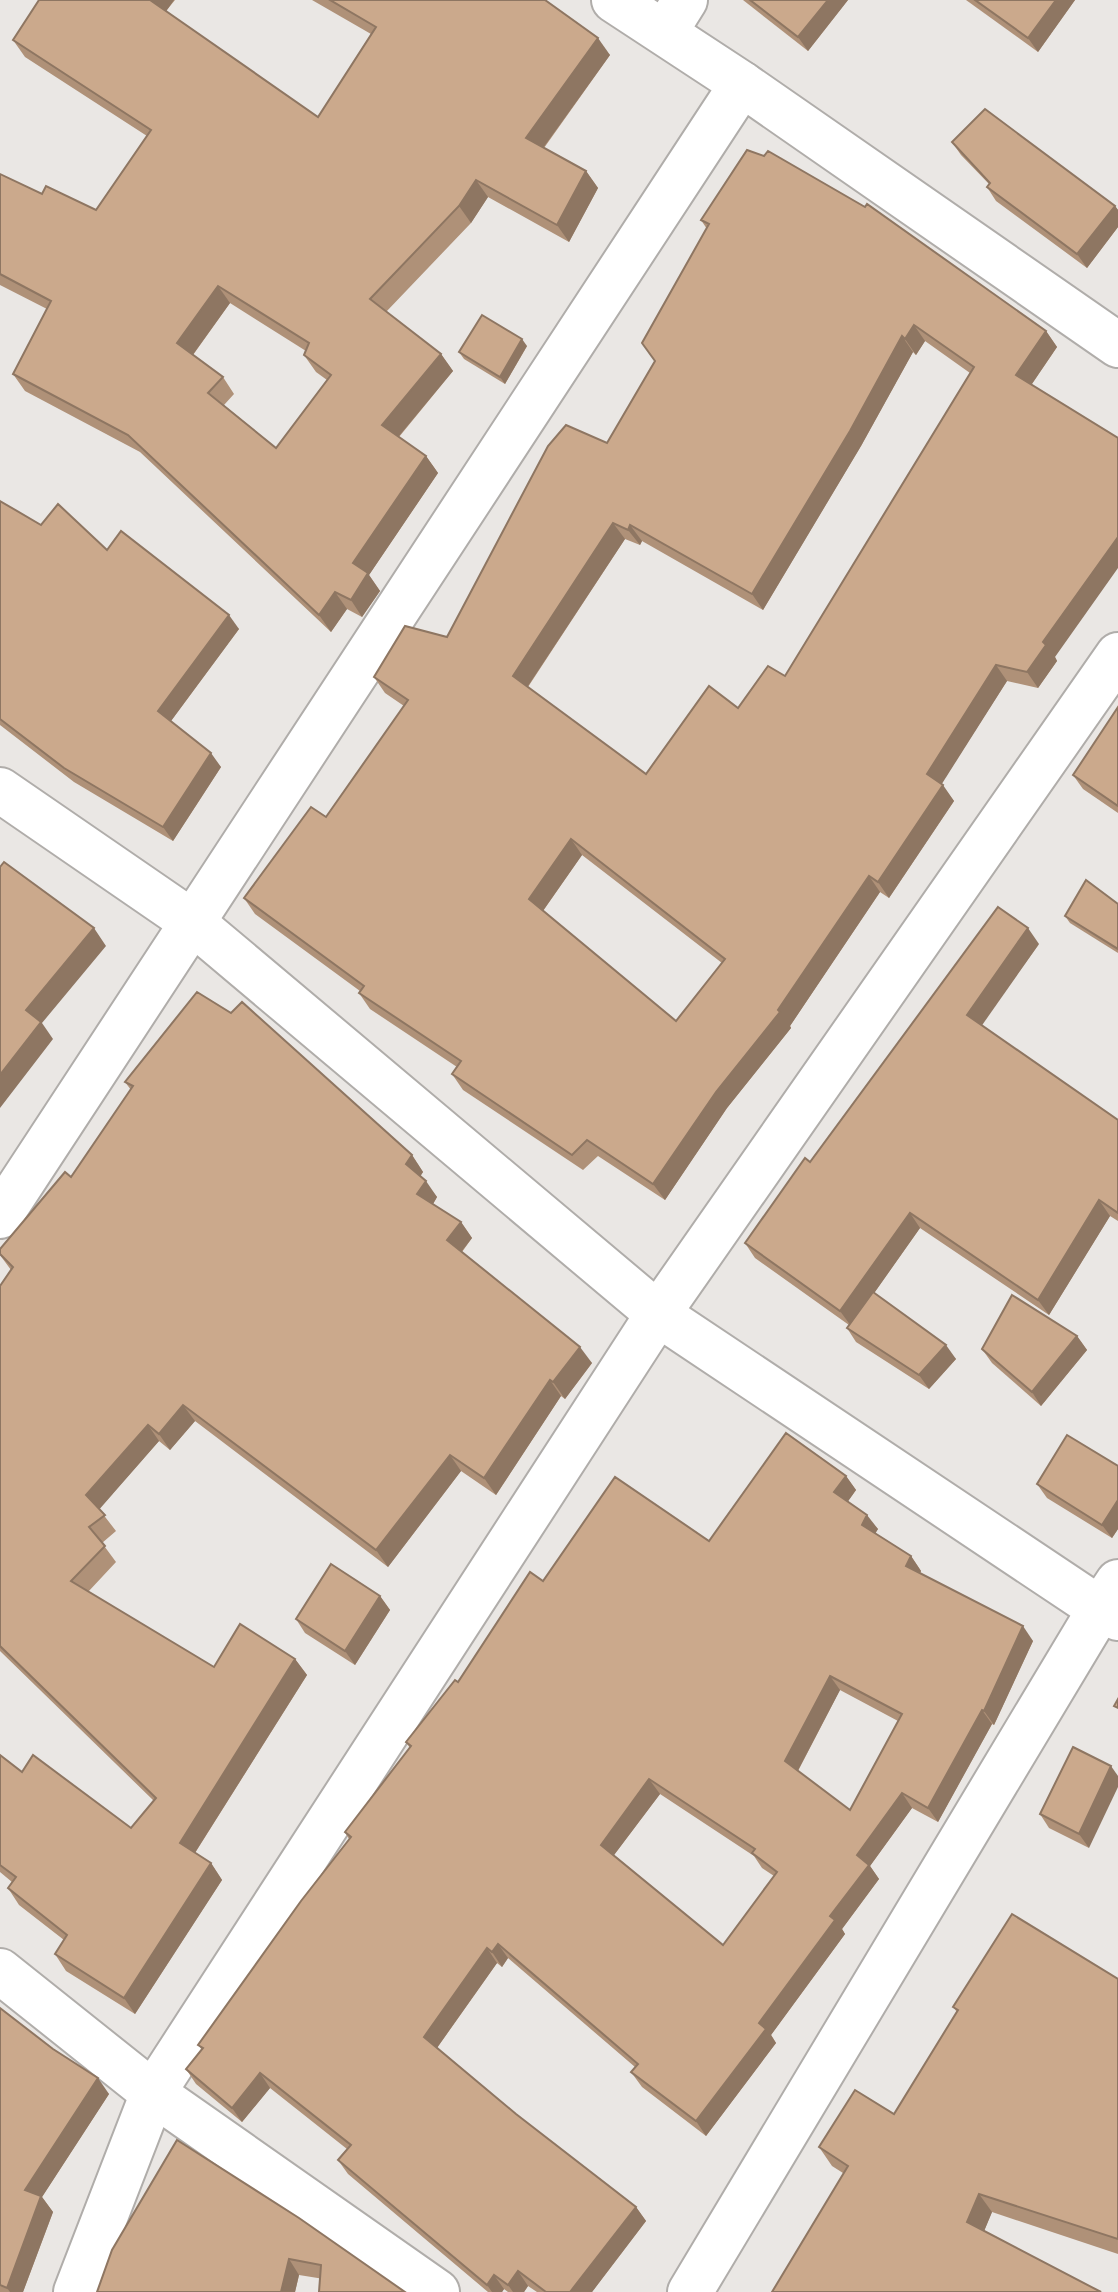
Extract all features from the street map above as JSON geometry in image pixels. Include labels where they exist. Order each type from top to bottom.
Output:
[{"type":"street","points":[[614,0],[675,16],[742,84],[1114,333]]},
{"type":"street","points":[[0,1216],[742,84]]},
{"type":"street","points":[[76,2292],[153,2093],[658,1314],[1118,655]]},
{"type":"street","points":[[0,790],[192,922],[658,1314],[1112,1603],[690,2292]]},
{"type":"street","points":[[0,1971],[153,2093],[437,2292]]},
{"type":"building","points":[[39,0],[150,0],[318,117],[376,27],[330,0],[545,0],[598,38],[526,138],[586,171],[557,225],[476,180],[459,206],[370,299],[441,354],[382,425],[426,456],[353,563],[368,573],[351,600],[335,592],[319,615],[128,435],[13,374],[51,301],[0,274],[0,174],[42,194],[46,186],[96,210],[151,130],[13,40]],"holes":[[[218,286],[309,343],[304,355],[331,375],[276,448],[208,393],[223,377],[177,343]]]},
{"type":"building","points":[[750,0],[828,0],[798,37]]},
{"type":"building","points":[[975,0],[1056,0],[1028,38]]},
{"type":"building","points":[[985,109],[1115,206],[1077,254],[987,187],[990,183],[952,142]]},
{"type":"building","points":[[747,150],[764,156],[768,151],[865,207],[867,204],[1046,331],[1016,375],[1118,438],[1118,537],[1043,642],[1046,645],[1027,672],[996,665],[927,774],[943,785],[878,882],[869,876],[778,1010],[780,1012],[716,1092],[653,1184],[587,1140],[572,1155],[452,1074],[461,1061],[359,993],[364,986],[244,898],[311,807],[326,817],[408,700],[374,677],[405,626],[447,637],[548,446],[566,425],[607,443],[655,361],[642,343],[709,224],[701,220]],"holes":[[[914,325],[974,367],[785,676],[768,666],[738,708],[709,686],[646,774],[513,676],[613,523],[628,530],[630,525],[752,594],[850,431],[902,336],[905,339]],[[571,839],[725,959],[676,1021],[529,899]]]},
{"type":"building","points":[[482,315],[522,339],[500,377],[459,352]]},
{"type":"building","points":[[0,501],[41,525],[58,504],[107,550],[121,531],[229,615],[158,711],[211,753],[163,827],[64,768],[0,719]]},
{"type":"building","points":[[1118,707],[1118,806],[1073,775]]},
{"type":"building","points":[[4,862],[94,928],[26,1010],[41,1022],[0,1075],[0,867]]},
{"type":"building","points":[[1086,880],[1118,904],[1118,949],[1065,916]]},
{"type":"building","points":[[998,907],[1028,928],[967,1015],[1118,1120],[1118,1213],[1099,1200],[1038,1300],[910,1213],[840,1311],[745,1243],[805,1158],[810,1162]]},
{"type":"building","points":[[197,992],[231,1013],[242,1002],[412,1155],[406,1164],[426,1181],[417,1194],[461,1222],[447,1240],[580,1347],[553,1382],[550,1380],[484,1478],[450,1455],[376,1550],[183,1405],[159,1434],[148,1425],[86,1495],[105,1515],[89,1527],[105,1546],[71,1581],[214,1667],[240,1624],[295,1659],[180,1843],[211,1863],[124,1998],[55,1954],[67,1935],[8,1888],[16,1877],[0,1865],[0,1755],[22,1772],[33,1755],[131,1828],[156,1798],[0,1646],[0,1286],[13,1267],[0,1254],[0,1249],[65,1172],[71,1177],[133,1086],[125,1082]]},
{"type":"building","points":[[873,1292],[946,1345],[919,1375],[847,1328]]},
{"type":"building","points":[[1012,1295],[1077,1336],[1032,1392],[982,1349]]},
{"type":"building","points":[[786,1433],[846,1476],[834,1492],[867,1515],[862,1525],[911,1556],[906,1566],[1023,1626],[984,1711],[928,1808],[902,1793],[857,1855],[869,1865],[830,1916],[835,1920],[759,2023],[766,2029],[696,2121],[631,2072],[638,2064],[498,1944],[492,1952],[487,1948],[424,2037],[516,2114],[636,2207],[570,2292],[546,2292],[518,2271],[508,2285],[494,2275],[487,2285],[338,2160],[351,2145],[260,2073],[232,2108],[186,2069],[203,2048],[198,2045],[351,1837],[345,1832],[411,1746],[406,1742],[455,1680],[458,1682],[530,1572],[543,1581],[615,1477],[709,1541]],"holes":[[[830,1676],[902,1714],[850,1810],[785,1761]],[[649,1779],[755,1849],[752,1853],[777,1872],[723,1945],[601,1845]]]},
{"type":"building","points":[[1067,1435],[1118,1466],[1118,1500],[1102,1525],[1037,1484]]},
{"type":"building","points":[[331,1564],[380,1596],[345,1651],[296,1619]]},
{"type":"building","points":[[1073,1747],[1111,1766],[1079,1834],[1040,1814]]},
{"type":"building","points":[[1012,1914],[1118,1979],[1118,2239],[979,2194],[967,2222],[1101,2292],[772,2292],[848,2166],[819,2147],[855,2090],[894,2114],[958,2010],[953,2007]]},
{"type":"building","points":[[0,2008],[53,2049],[98,2078],[25,2190],[41,2196],[7,2288],[0,2285]]},
{"type":"building","points":[[177,2140],[299,2218],[405,2292],[319,2292],[321,2265],[289,2259],[281,2292],[97,2292],[112,2250]]}]
